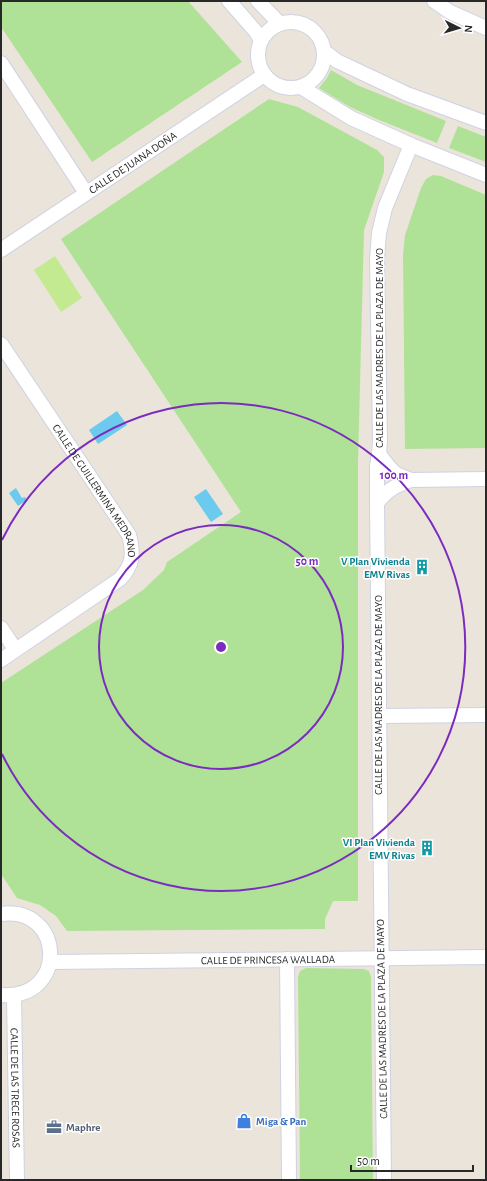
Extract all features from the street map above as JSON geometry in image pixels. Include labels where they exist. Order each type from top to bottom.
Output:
[{"type":"street","points":[[229,1],[257,33],[261,41]]},
{"type":"street","points":[[258,1],[280,24]]},
{"type":"street","points":[[434,1],[450,12],[486,28]]},
{"type":"street","points":[[290,22],[301,23],[310,27],[318,35],[323,44],[324,63],[321,71],[316,78],[301,87],[291,89],[281,87],[264,75],[260,67],[258,49],[261,41],[269,30],[280,24],[290,22]]},
{"type":"street","points":[[324,51],[337,61],[407,94],[486,124]]},
{"type":"street","points":[[1,63],[86,193]]},
{"type":"street","name":"CALLE DE JUANA DOÑA","points":[[1,250],[264,75]]},
{"type":"street","points":[[301,87],[351,118],[411,145],[486,175]]},
{"type":"street","name":"CALLE DE LAS MADRES DE LA PLAZA DE MAYO","points":[[384,1180],[378,746],[377,466],[379,454],[379,337],[377,259],[379,233],[385,208],[411,145]]},
{"type":"street","name":"CALLE DE GUILLERMINA MEDRANO","points":[[1,344],[129,535],[132,548],[128,570],[120,579],[15,649],[1,660]]},
{"type":"street","points":[[379,454],[396,474],[411,480]]},
{"type":"street","points":[[377,503],[384,493],[395,486],[411,480],[486,479]]},
{"type":"street","points":[[1,628],[15,649]]},
{"type":"street","points":[[379,716],[486,715]]},
{"type":"street","points":[[1,914],[10,913],[21,915],[32,920],[41,928],[47,938],[50,950],[50,962],[46,974],[38,985],[27,992],[8,995]]},
{"type":"street","name":"CALLE DE PRINCESA WALLADA","points":[[50,962],[486,957]]},
{"type":"street","points":[[287,959],[289,1180]]},
{"type":"street","name":"CALLE DE LAS TRECE ROSAS","points":[[8,995],[17,1180]]},
{"type":"green space","points":[[1,1],[188,1],[242,62],[92,162],[1,27]]},
{"type":"green space","points":[[331,70],[357,85],[446,121],[437,143],[350,107],[319,88]]},
{"type":"green space","points":[[269,99],[298,107],[377,150],[384,157],[384,172],[364,230],[358,462],[358,901],[333,901],[325,919],[325,929],[67,931],[56,916],[40,905],[17,898],[1,874],[1,683],[143,590],[164,570],[167,562],[241,512],[61,239]]},
{"type":"green space","points":[[458,126],[486,137],[486,162],[449,148]]},
{"type":"green space","points":[[433,175],[441,176],[486,195],[486,448],[405,449],[403,255],[405,235],[421,188],[426,179]]},
{"type":"green space","points":[[55,256],[82,298],[61,312],[34,270]]},
{"type":"green space","points":[[306,968],[364,969],[369,971],[371,977],[373,1180],[300,1180],[298,977],[300,971]]},
{"type":"water","points":[[117,411],[127,425],[98,444],[89,430]]},
{"type":"water","points":[[16,488],[22,498],[25,497],[27,500],[18,506],[9,493]]},
{"type":"water","points":[[206,489],[223,514],[211,522],[194,497]]},
{"type":"place","name":"V Plan Vivienda EMV Rivas","points":[[422,567]]},
{"type":"place","name":"VI Plan Vivienda EMV Rivas","points":[[427,848]]},
{"type":"place","name":"Miga & Pan","points":[[244,1121]]},
{"type":"place","name":"Maphre","points":[[54,1127]]}]
